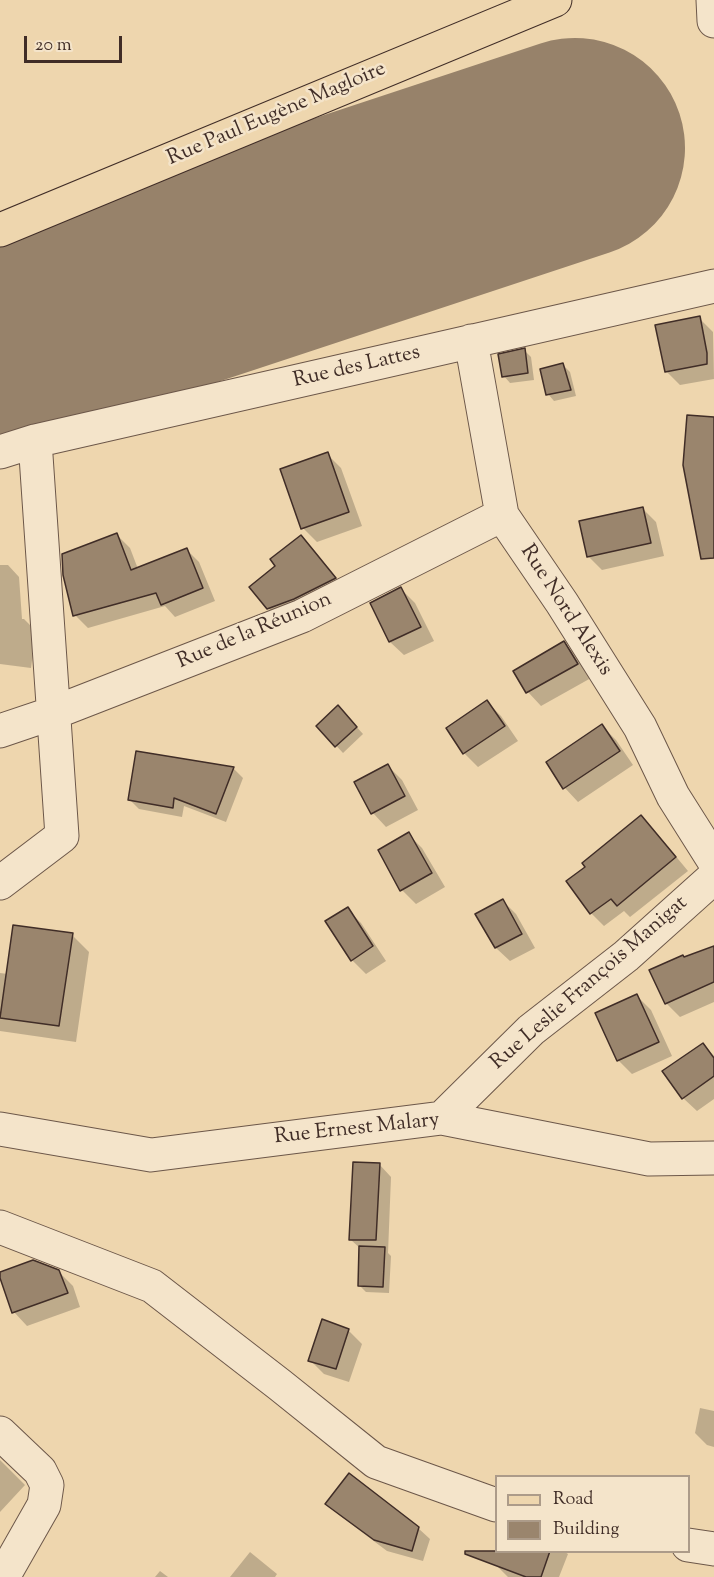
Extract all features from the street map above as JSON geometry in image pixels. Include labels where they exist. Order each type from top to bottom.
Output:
[{"type":"main road","name":"Rue Paul Eugène Magloire","points":[[0,230],[555,0]]},
{"type":"street","points":[[713,0],[714,21]]},
{"type":"street","name":"Rue des Lattes","points":[[0,452],[35,441],[714,286]]},
{"type":"street","name":"Rue Nord Alexis","points":[[471,341],[502,515],[562,603],[640,727],[673,796],[714,861]]},
{"type":"street","points":[[0,883],[62,837],[35,441]]},
{"type":"street","name":"Rue de la Réunion","points":[[0,731],[53,713],[302,616],[502,515]]},
{"type":"street","name":"Rue Leslie François Manigat","points":[[442,1118],[531,1030],[626,956],[714,877]]},
{"type":"street","name":"Rue Ernest Malary","points":[[0,1129],[151,1155],[442,1118],[649,1159],[714,1158]]},
{"type":"street","points":[[0,1227],[152,1286],[376,1462],[495,1505]]},
{"type":"street","points":[[0,1433],[40,1471],[46,1485],[44,1505],[3,1577]]},
{"type":"street","points":[[690,1545],[714,1549]]},
{"type":"building","points":[[700,316],[707,364],[665,372],[655,325]]},
{"type":"building","points":[[525,348],[528,373],[502,377],[498,354]]},
{"type":"building","points":[[563,363],[571,390],[546,395],[540,369]]},
{"type":"building","points":[[687,415],[714,417],[714,558],[701,559],[683,465]]},
{"type":"building","points":[[328,452],[349,512],[301,529],[280,469]]},
{"type":"building","points":[[643,507],[651,543],[587,557],[579,521]]},
{"type":"building","points":[[117,533],[131,570],[187,548],[203,588],[161,605],[156,593],[73,616],[63,575],[62,554]]},
{"type":"building","points":[[301,535],[336,578],[294,599],[267,609],[249,587],[275,566],[270,559]]},
{"type":"building","points":[[401,587],[421,627],[389,642],[370,603]]},
{"type":"building","points":[[564,641],[578,664],[526,693],[513,671]]},
{"type":"building","points":[[487,700],[505,726],[463,754],[446,728]]},
{"type":"building","points":[[338,705],[357,727],[335,747],[316,726]]},
{"type":"building","points":[[602,724],[620,751],[563,789],[546,762]]},
{"type":"building","points":[[136,751],[234,767],[216,814],[174,798],[173,808],[128,800]]},
{"type":"building","points":[[388,764],[405,796],[371,814],[354,782]]},
{"type":"building","points":[[641,815],[676,857],[617,906],[611,899],[590,914],[566,881],[585,867],[582,863]]},
{"type":"building","points":[[409,832],[432,873],[400,891],[378,850]]},
{"type":"building","points":[[503,899],[522,934],[495,948],[475,914]]},
{"type":"building","points":[[348,907],[373,946],[351,961],[325,921]]},
{"type":"building","points":[[13,925],[73,933],[59,1026],[0,1018]]},
{"type":"building","points":[[714,946],[714,982],[665,1004],[649,970],[683,955],[684,957]]},
{"type":"building","points":[[637,994],[659,1042],[617,1061],[595,1013]]},
{"type":"building","points":[[703,1043],[714,1058],[714,1076],[682,1099],[662,1071]]},
{"type":"building","points":[[353,1162],[380,1163],[376,1240],[349,1240]]},
{"type":"building","points":[[359,1246],[385,1247],[383,1287],[358,1286]]},
{"type":"building","points":[[33,1260],[59,1270],[68,1293],[12,1313],[0,1272]]},
{"type":"building","points":[[322,1319],[349,1329],[336,1369],[308,1361]]},
{"type":"building","points":[[349,1473],[419,1527],[412,1551],[374,1540],[325,1504]]},
{"type":"building","points":[[465,1551],[549,1553],[541,1577],[526,1577],[465,1554]]},
{"type":"runway","points":[[0,338],[575,148]]}]
